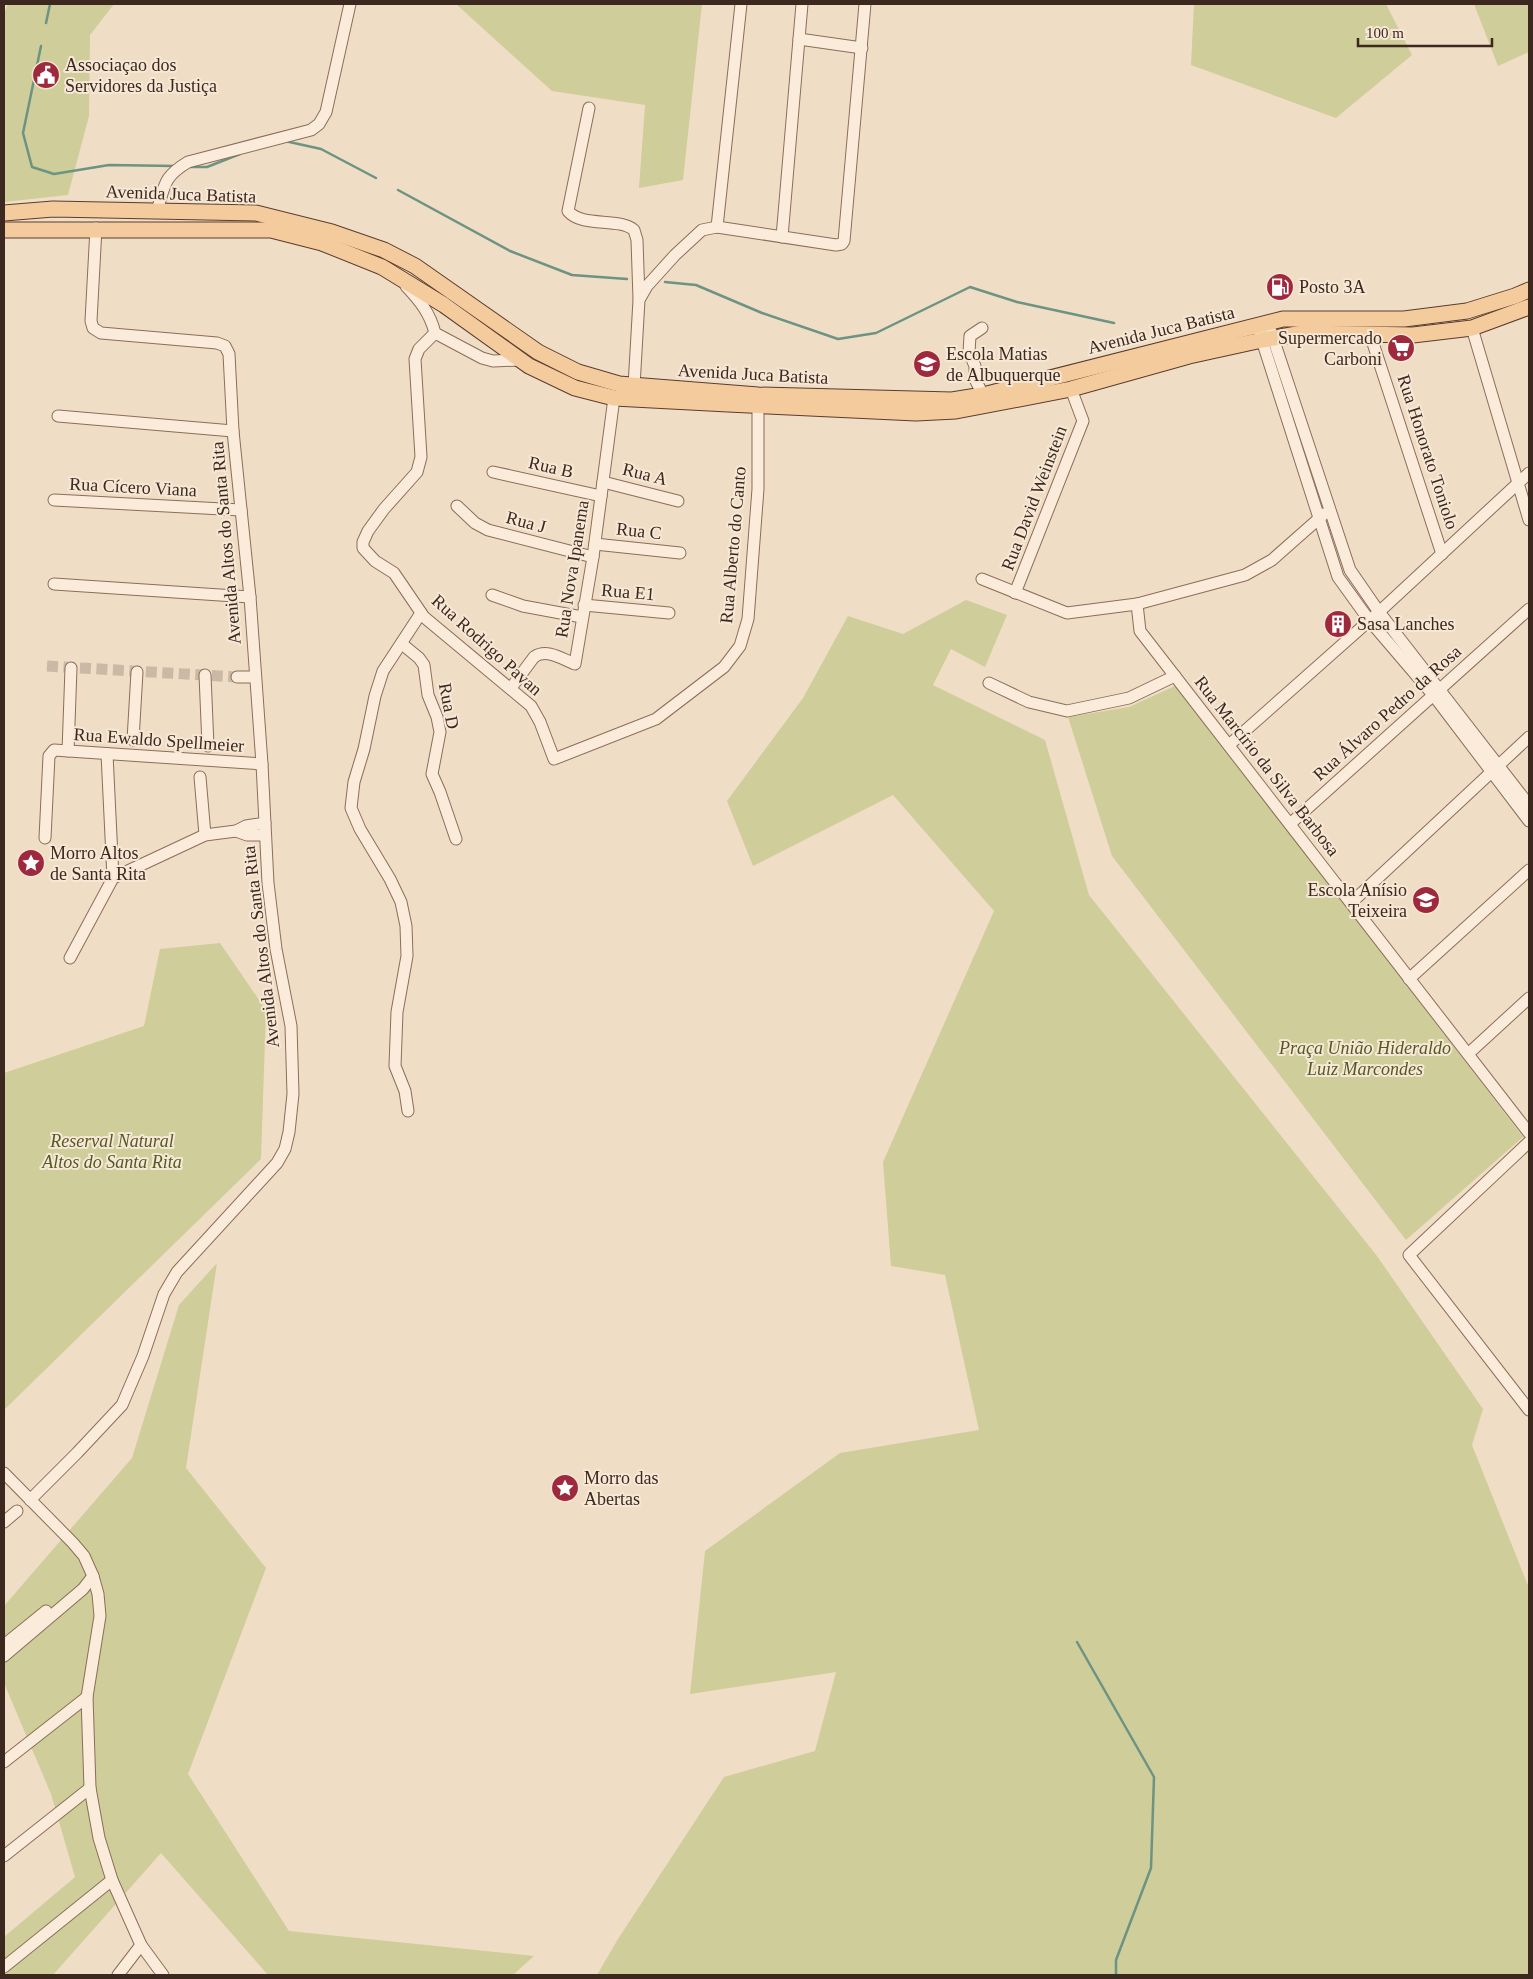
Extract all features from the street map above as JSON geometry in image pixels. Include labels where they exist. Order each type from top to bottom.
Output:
[{"type":"main road","name":"Avenida Juca Batista","points":[[4,213],[53,209],[256,213],[332,232],[384,250],[415,266],[538,352],[578,372],[618,384],[758,395],[952,400],[983,395],[1283,319],[1413,318],[1467,311],[1516,296],[1529,290]]},
{"type":"main road","name":"Avenida Juca Batista","points":[[4,230],[96,228],[270,230],[322,244],[396,274],[444,305],[520,360],[575,388],[614,398],[758,406],[916,413],[956,410],[1071,389],[1189,356],[1303,333],[1413,335],[1472,328],[1529,307]]},
{"type":"main road","points":[[396,274],[402,267],[415,266]]},
{"type":"main road","points":[[496,321],[500,346]]},
{"type":"street","points":[[157,211],[166,182],[172,172],[188,162],[311,130],[319,124],[326,112],[350,4]]},
{"type":"street","points":[[717,227],[741,4]]},
{"type":"street","points":[[782,237],[802,4]]},
{"type":"street","points":[[639,300],[647,286],[674,255],[702,230],[717,227],[836,245],[842,244],[844,241],[865,4]]},
{"type":"street","points":[[799,39],[862,48]]},
{"type":"street","points":[[589,108],[568,211],[576,217],[626,226],[634,230],[637,240],[639,300],[634,386]]},
{"type":"street","name":"Avenida Altos do Santa Rita","points":[[30,1500],[77,1454],[122,1405],[143,1356],[164,1294],[177,1272],[277,1162],[286,1148],[292,1094],[291,1026],[276,949],[268,883],[250,597],[233,430],[229,354],[225,346],[217,343],[101,333],[93,328],[91,321],[96,228]]},
{"type":"street","points":[[396,274],[427,310],[432,319],[435,333],[482,358],[493,361],[520,360]]},
{"type":"street","points":[[1263,324],[1338,577],[1369,620],[1437,692]]},
{"type":"street","points":[[982,328],[970,336],[969,352],[975,366],[976,383],[983,395]]},
{"type":"street","points":[[1472,328],[1529,520]]},
{"type":"street","name":"Rua Rodrigo Pavan","points":[[435,333],[419,349],[415,359],[422,457],[417,472],[380,514],[368,531],[363,542],[366,553],[394,573],[424,618],[532,706],[554,759]]},
{"type":"street","name":"Rua Honorato Toniolo","points":[[1370,334],[1442,554]]},
{"type":"street","points":[[1268,340],[1350,570],[1437,692],[1495,769],[1529,821]]},
{"type":"street","points":[[482,358],[495,354],[500,346]]},
{"type":"street","name":"Rua David Weinstein","points":[[1015,593],[1083,421],[1071,389]]},
{"type":"street","name":"Rua Nova Ipanema","points":[[511,688],[539,653],[546,653],[575,664],[593,558],[614,398]]},
{"type":"street","name":"Rua Alberto do Canto","points":[[554,759],[656,719],[724,668],[740,646],[748,619],[758,489],[758,406]]},
{"type":"street","points":[[58,416],[233,430]]},
{"type":"street","name":"Rua B","points":[[493,472],[601,496]]},
{"type":"street","points":[[1229,745],[1379,612],[1529,473]]},
{"type":"street","name":"Rua A","points":[[603,482],[678,500]]},
{"type":"street","name":"Rua Cícero Viana","points":[[54,500],[241,510]]},
{"type":"street","name":"Rua J","points":[[457,506],[475,523],[488,530],[593,558]]},
{"type":"street","points":[[982,579],[1067,613],[1137,604],[1245,575],[1272,560],[1319,517],[1330,510]]},
{"type":"street","name":"Rua C","points":[[595,544],[680,553]]},
{"type":"street","points":[[54,584],[250,597]]},
{"type":"street","points":[[492,595],[523,606],[582,617]]},
{"type":"street","name":"Rua Marcírio da Silva Barbosa","points":[[1137,604],[1140,631],[1529,1134]]},
{"type":"street","name":"Rua E1","points":[[584,605],[668,613]]},
{"type":"street","name":"Rua Álvaro Pedro da Rosa","points":[[1290,824],[1529,608]]},
{"type":"street","points":[[408,1111],[405,1091],[394,1066],[397,1012],[407,956],[406,926],[401,902],[390,879],[360,829],[351,808],[354,782],[383,671],[421,612]]},
{"type":"street","name":"Rua D","points":[[402,644],[419,658],[424,665],[428,695],[440,732],[432,774],[456,839]]},
{"type":"street","points":[[68,751],[71,668]]},
{"type":"street","points":[[133,740],[137,672]]},
{"type":"street","points":[[205,675],[208,746]]},
{"type":"street","points":[[989,683],[1029,702],[1067,711],[1130,698],[1175,676]]},
{"type":"street","points":[[237,677],[255,677]]},
{"type":"street","points":[[1350,903],[1529,737]]},
{"type":"street","name":"Rua Ewaldo Spellmeier","points":[[46,838],[50,754],[54,750],[262,764]]},
{"type":"street","points":[[70,958],[113,878],[108,754]]},
{"type":"street","points":[[1495,769],[1529,805]]},
{"type":"street","points":[[200,777],[205,835]]},
{"type":"street","points":[[113,878],[205,835],[249,830],[265,823]]},
{"type":"street","points":[[249,830],[266,835]]},
{"type":"street","points":[[1409,979],[1529,870]]},
{"type":"street","points":[[1468,1054],[1529,998]]},
{"type":"street","points":[[1529,1142],[1409,1255],[1529,1410]]},
{"type":"street","points":[[4,1473],[73,1543],[84,1556],[93,1576],[98,1594],[100,1616],[87,1697],[90,1788],[99,1838],[112,1880],[140,1945],[163,1975]]},
{"type":"street","points":[[4,1522],[17,1511]]},
{"type":"street","points":[[4,1645],[17,1639],[83,1589],[93,1576]]},
{"type":"street","points":[[4,1656],[17,1639]]},
{"type":"street","points":[[4,1762],[87,1697]]},
{"type":"street","points":[[4,1856],[90,1788]]},
{"type":"street","points":[[4,1967],[112,1880]]},
{"type":"street","points":[[118,1975],[140,1945]]},
{"type":"green space","name":"Associaçao dos Servidores da Justiça","points":[[8,4],[114,4],[90,35],[89,116],[68,195],[4,202],[4,14]]},
{"type":"green space","points":[[456,4],[702,4],[683,180],[639,188],[645,105],[552,91]]},
{"type":"green space","points":[[1194,4],[1386,4],[1412,55],[1336,118],[1191,65]]},
{"type":"green space","points":[[1474,4],[1529,4],[1529,52],[1498,66]]},
{"type":"green space","points":[[966,600],[1007,615],[985,667],[951,649],[933,685],[1045,740],[1089,895],[1377,1256],[1483,1409],[1472,1445],[1529,1588],[1529,1975],[597,1975],[618,1939],[724,1777],[815,1751],[836,1672],[690,1694],[705,1551],[840,1453],[979,1430],[945,1275],[891,1266],[883,1162],[994,911],[893,795],[753,866],[727,801],[803,698],[848,616],[903,634]]},
{"type":"green space","name":"Praça União Hideraldo Luiz Marcondes","points":[[1177,685],[1523,1137],[1406,1240],[1112,856],[1068,717],[1129,707]]},
{"type":"green space","name":"Reserval Natural Altos do Santa Rita","points":[[220,943],[266,1010],[261,1159],[4,1410],[4,1073],[144,1026],[160,949]]},
{"type":"green space","points":[[217,1263],[186,1468],[266,1568],[188,1774],[289,1931],[534,1956],[513,1975],[268,1975],[161,1853],[53,1975],[4,1975],[4,1937],[75,1877],[51,1794],[4,1683],[4,1606],[132,1458],[179,1305]]},
{"type":"waterway","points":[[46,23],[50,4]]},
{"type":"waterway","points":[[41,46],[23,133],[32,167],[54,174],[109,165],[175,166]]},
{"type":"waterway","points":[[285,141],[321,149],[376,178]]},
{"type":"waterway","points":[[190,167],[207,167],[240,154]]},
{"type":"waterway","points":[[398,190],[510,251],[572,275],[627,279]]},
{"type":"waterway","points":[[665,282],[696,285],[762,313],[838,339],[876,333],[970,287],[1017,302],[1114,323]]},
{"type":"waterway","points":[[1077,1642],[1154,1777],[1151,1868],[1116,1960],[1116,1975]]},
{"type":"tunnel","points":[[47,666],[237,677]]},
{"type":"place","name":"Associaçao dos Servidores da Justiça","points":[[46,75]]},
{"type":"place","name":"Posto 3A","points":[[1280,287]]},
{"type":"place","name":"Supermercado Carboni","points":[[1401,348]]},
{"type":"place","name":"Escola Matias de Albuquerque","points":[[927,364]]},
{"type":"place","name":"Sasa Lanches","points":[[1338,624]]},
{"type":"place","name":"Morro Altos de Santa Rita","points":[[31,863]]},
{"type":"place","name":"Escola Anísio Teixeira","points":[[1426,900]]},
{"type":"place","name":"Morro das Abertas","points":[[565,1488]]}]
